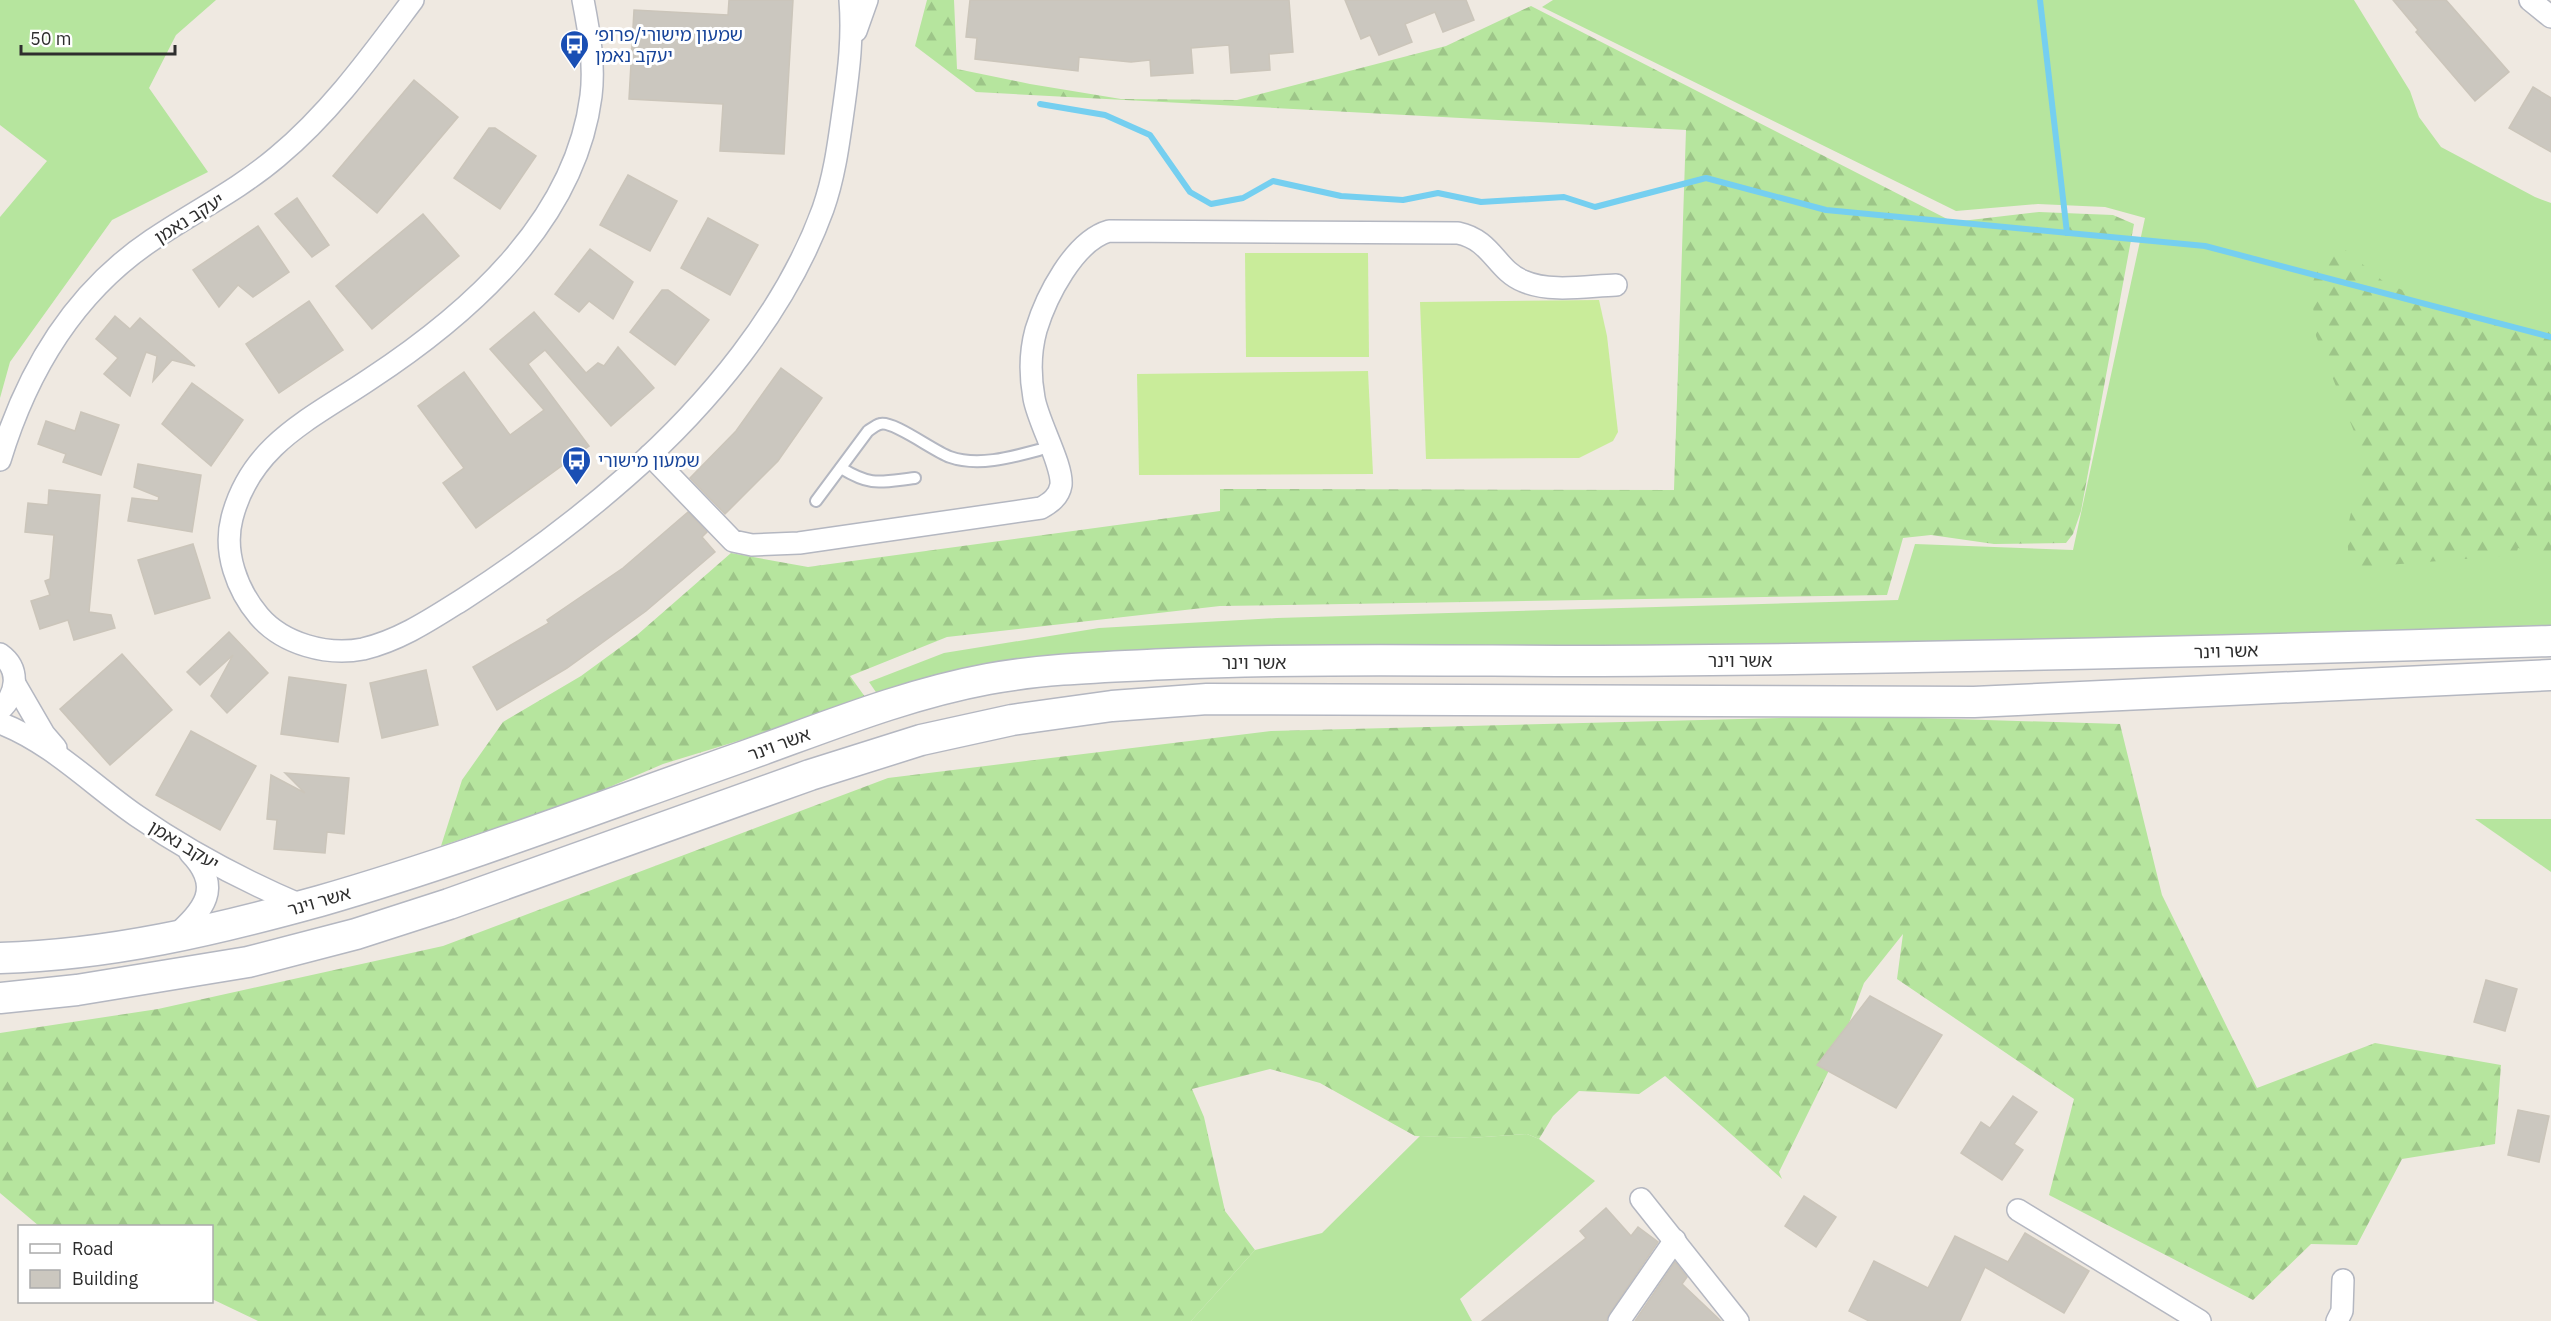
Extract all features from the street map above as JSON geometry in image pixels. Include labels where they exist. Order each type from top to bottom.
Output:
[{"type":"main road","name":"אשר וינר","points":[[0,958],[91,951],[172,938],[303,906],[426,869],[554,826],[905,699],[988,679],[1055,670],[1221,662],[1821,660],[2551,641]]},
{"type":"main road","name":"אשר וינר","points":[[0,998],[77,990],[248,962],[345,937],[450,904],[810,775],[921,740],[1012,720],[1112,706],[1206,699],[1974,702],[2551,675]]},
{"type":"street","name":"יעקב נאמן","points":[[0,460],[28,383],[48,346],[70,315],[94,288],[150,242],[245,182],[291,145],[348,86],[413,0]]},
{"type":"street","points":[[583,0],[591,44],[590,104],[582,139],[565,183],[540,223],[511,261],[444,325],[380,373],[293,430],[259,459],[238,493],[229,527],[231,561],[242,593],[262,620],[289,640],[322,650],[361,650],[403,636],[486,585],[564,529],[650,455],[702,402],[732,365],[773,307],[807,246],[824,207],[834,170],[853,40],[867,0]]},
{"type":"street","points":[[850,0],[853,40]]},
{"type":"street","points":[[2530,0],[2551,17]]},
{"type":"street","points":[[650,455],[733,541],[752,545],[799,543],[1041,508],[1053,502],[1061,486],[1059,472],[1034,399],[1031,366],[1036,330],[1056,286],[1079,248],[1094,235],[1109,231],[1458,233],[1473,236],[1485,244],[1509,271],[1522,281],[1551,286],[1616,285]]},
{"type":"street","name":"יעקב נאמן","points":[[0,654],[10,665],[15,684],[44,734],[75,768]]},
{"type":"street","points":[[0,710],[13,694],[15,684]]},
{"type":"street","name":"יעקב נאמן","points":[[0,723],[35,741],[184,846],[258,886],[303,906]]},
{"type":"street","points":[[172,938],[200,911],[208,894],[206,877],[196,858],[184,846]]},
{"type":"street","points":[[1641,1199],[1738,1321]]},
{"type":"street","points":[[2018,1210],[2200,1321]]},
{"type":"street","points":[[1619,1321],[1675,1240]]},
{"type":"street","points":[[2337,1321],[2342,1311],[2343,1280]]},
{"type":"lane","points":[[816,501],[868,431],[879,424],[894,425],[927,447],[953,458],[986,461],[1050,447]]},
{"type":"lane","points":[[841,468],[863,481],[875,483],[915,478]]},
{"type":"green space","points":[[0,0],[216,0],[176,35],[149,88],[208,172],[112,220],[10,362],[0,398],[0,217],[47,161],[0,125]]},
{"type":"green space","points":[[927,0],[954,0],[957,69],[1121,99],[1237,100],[1446,46],[1531,6],[1953,222],[2039,212],[2113,215],[2134,224],[2081,511],[2073,534],[2066,543],[1994,544],[1931,535],[1903,538],[1887,595],[1220,606],[947,637],[850,676],[868,701],[663,764],[577,801],[441,846],[462,780],[503,722],[581,676],[637,635],[731,553],[808,567],[1220,511],[1220,489],[1674,490],[1686,130],[976,92],[915,46]]},
{"type":"green space","points":[[1553,0],[2354,0],[2410,91],[2419,117],[2441,147],[2535,197],[2551,203],[2551,625],[2219,637],[1203,657],[880,698],[869,682],[944,653],[1099,628],[1277,618],[1898,600],[1915,544],[2073,550],[2145,218],[2105,207],[2038,204],[1956,211],[1542,7]]},
{"type":"green space","points":[[2343,248],[2384,282],[2446,309],[2500,323],[2551,331],[2551,554],[2545,555],[2518,548],[2516,555],[2349,568],[2347,530],[2359,478],[2355,434],[2316,336],[2311,287],[2322,258]]},
{"type":"green space","points":[[1245,253],[1368,253],[1369,357],[1246,357]]},
{"type":"green space","points":[[1599,300],[1607,336],[1618,432],[1613,441],[1579,458],[1426,459],[1420,302]]},
{"type":"green space","points":[[1368,371],[1373,474],[1139,475],[1137,374]]},
{"type":"green space","points":[[1857,716],[2120,724],[2162,895],[2257,1088],[2375,1043],[2501,1065],[2495,1144],[2402,1159],[2357,1245],[2311,1244],[2253,1300],[2049,1195],[2074,1099],[1897,979],[1903,934],[1864,983],[1839,1050],[1779,1172],[1782,1179],[1665,1076],[1639,1094],[1579,1091],[1553,1116],[1539,1139],[1527,1134],[1470,1138],[1415,1136],[1320,1083],[1270,1069],[1192,1089],[1204,1117],[1225,1211],[1255,1250],[1191,1321],[258,1321],[213,1299],[213,1225],[38,1225],[0,1193],[0,1033],[158,1009],[443,946],[888,778],[1271,731]]},
{"type":"green space","points":[[2475,819],[2551,819],[2551,872]]},
{"type":"green space","points":[[1527,1134],[1539,1139],[1595,1181],[1460,1299],[1472,1321],[1191,1321],[1255,1250],[1322,1233],[1420,1136],[1470,1138]]},
{"type":"building","points":[[729,0],[793,0],[784,154],[720,151],[723,104],[629,99],[634,10],[728,15]]},
{"type":"building","points":[[970,0],[1289,0],[1293,52],[1269,54],[1270,70],[1231,73],[1229,45],[1191,48],[1193,73],[1151,76],[1150,60],[1131,62],[1079,57],[1078,71],[975,59],[977,38],[966,37]]},
{"type":"building","points":[[1345,0],[1466,0],[1474,20],[1443,32],[1435,12],[1405,24],[1412,42],[1379,55],[1370,35],[1361,39]]},
{"type":"building","points":[[2393,0],[2446,0],[2509,72],[2475,101],[2416,32],[2418,30]]},
{"type":"building","points":[[414,80],[458,117],[377,213],[333,176]]},
{"type":"building","points":[[2533,87],[2551,98],[2551,152],[2509,128]]},
{"type":"building","points":[[489,128],[495,128],[536,156],[500,209],[454,178]]},
{"type":"building","points":[[628,175],[677,201],[650,251],[600,225]]},
{"type":"building","points":[[297,198],[329,245],[312,257],[275,214]]},
{"type":"building","points":[[423,214],[459,256],[372,329],[336,286]]},
{"type":"building","points":[[708,218],[758,245],[730,295],[681,268]]},
{"type":"building","points":[[258,226],[289,272],[253,297],[238,285],[219,307],[193,270]]},
{"type":"building","points":[[590,249],[633,282],[613,319],[589,301],[579,312],[555,294]]},
{"type":"building","points":[[662,290],[668,290],[709,320],[675,365],[630,332]]},
{"type":"building","points":[[309,301],[343,350],[279,393],[246,344]]},
{"type":"building","points":[[534,312],[586,373],[598,363],[604,366],[618,347],[654,388],[611,426],[545,350],[528,364],[589,446],[476,528],[443,483],[464,468],[418,406],[464,372],[510,435],[544,410],[490,349]]},
{"type":"building","points":[[115,316],[130,329],[140,318],[195,366],[172,360],[153,381],[157,356],[146,352],[130,396],[104,374],[118,358],[96,339]]},
{"type":"building","points":[[781,368],[822,398],[778,461],[725,514],[690,478],[736,431]]},
{"type":"building","points":[[192,383],[243,420],[211,466],[162,424]]},
{"type":"building","points":[[81,412],[119,425],[101,475],[63,462],[66,454],[38,444],[46,421],[75,431]]},
{"type":"building","points":[[138,464],[201,475],[192,532],[128,521],[132,498],[158,501],[159,497],[134,487]]},
{"type":"building","points":[[49,490],[100,495],[89,612],[111,615],[115,628],[74,640],[68,620],[40,629],[31,601],[50,595],[45,581],[50,579],[54,535],[25,532],[28,503],[48,505]]},
{"type":"building","points":[[688,512],[707,532],[702,537],[715,552],[646,611],[567,668],[497,710],[473,667],[549,623],[547,620],[623,568]]},
{"type":"building","points":[[193,544],[210,598],[155,614],[138,560]]},
{"type":"building","points":[[229,632],[268,673],[227,713],[211,696],[233,655],[200,685],[187,672]]},
{"type":"building","points":[[122,654],[172,710],[110,765],[60,709]]},
{"type":"building","points":[[426,670],[438,725],[382,738],[370,683]]},
{"type":"building","points":[[289,677],[346,685],[338,742],[281,734]]},
{"type":"building","points":[[191,731],[256,766],[220,830],[156,795]]},
{"type":"building","points":[[285,773],[349,778],[344,834],[327,832],[325,853],[274,849],[277,820],[267,819],[271,775],[305,793]]},
{"type":"building","points":[[2486,980],[2517,989],[2505,1031],[2474,1022]]},
{"type":"building","points":[[1870,996],[1942,1035],[1896,1108],[1817,1065]]},
{"type":"building","points":[[2013,1096],[2037,1112],[2014,1144],[2023,1150],[2002,1180],[1961,1153],[1981,1122],[1990,1128]]},
{"type":"building","points":[[2518,1110],[2549,1116],[2539,1162],[2508,1155]]},
{"type":"building","points":[[1804,1196],[1836,1217],[1816,1247],[1785,1226]]},
{"type":"building","points":[[1606,1208],[1631,1236],[1638,1227],[1658,1242],[1606,1321],[1482,1321],[1586,1238],[1580,1231]]},
{"type":"building","points":[[2025,1233],[2089,1271],[2064,1313],[1985,1267],[1960,1321],[1869,1321],[1849,1311],[1874,1261],[1928,1288],[1955,1236],[2008,1262]]},
{"type":"building","points":[[1675,1262],[1687,1277],[1682,1284],[1721,1321],[1635,1321]]},
{"type":"waterway","points":[[2040,0],[2067,233]]},
{"type":"waterway","points":[[1040,104],[1105,115],[1150,135],[1190,192],[1211,204],[1243,198],[1273,181],[1341,196],[1403,200],[1438,193],[1481,202],[1564,197],[1595,207],[1706,178],[1826,210],[2205,246],[2551,337]]},
{"type":"place","name":"שמעון מישורי/פרופ׳ יעקב נאמן","points":[[574,70]]},
{"type":"place","name":"שמעון מישורי","points":[[577,486]]}]
